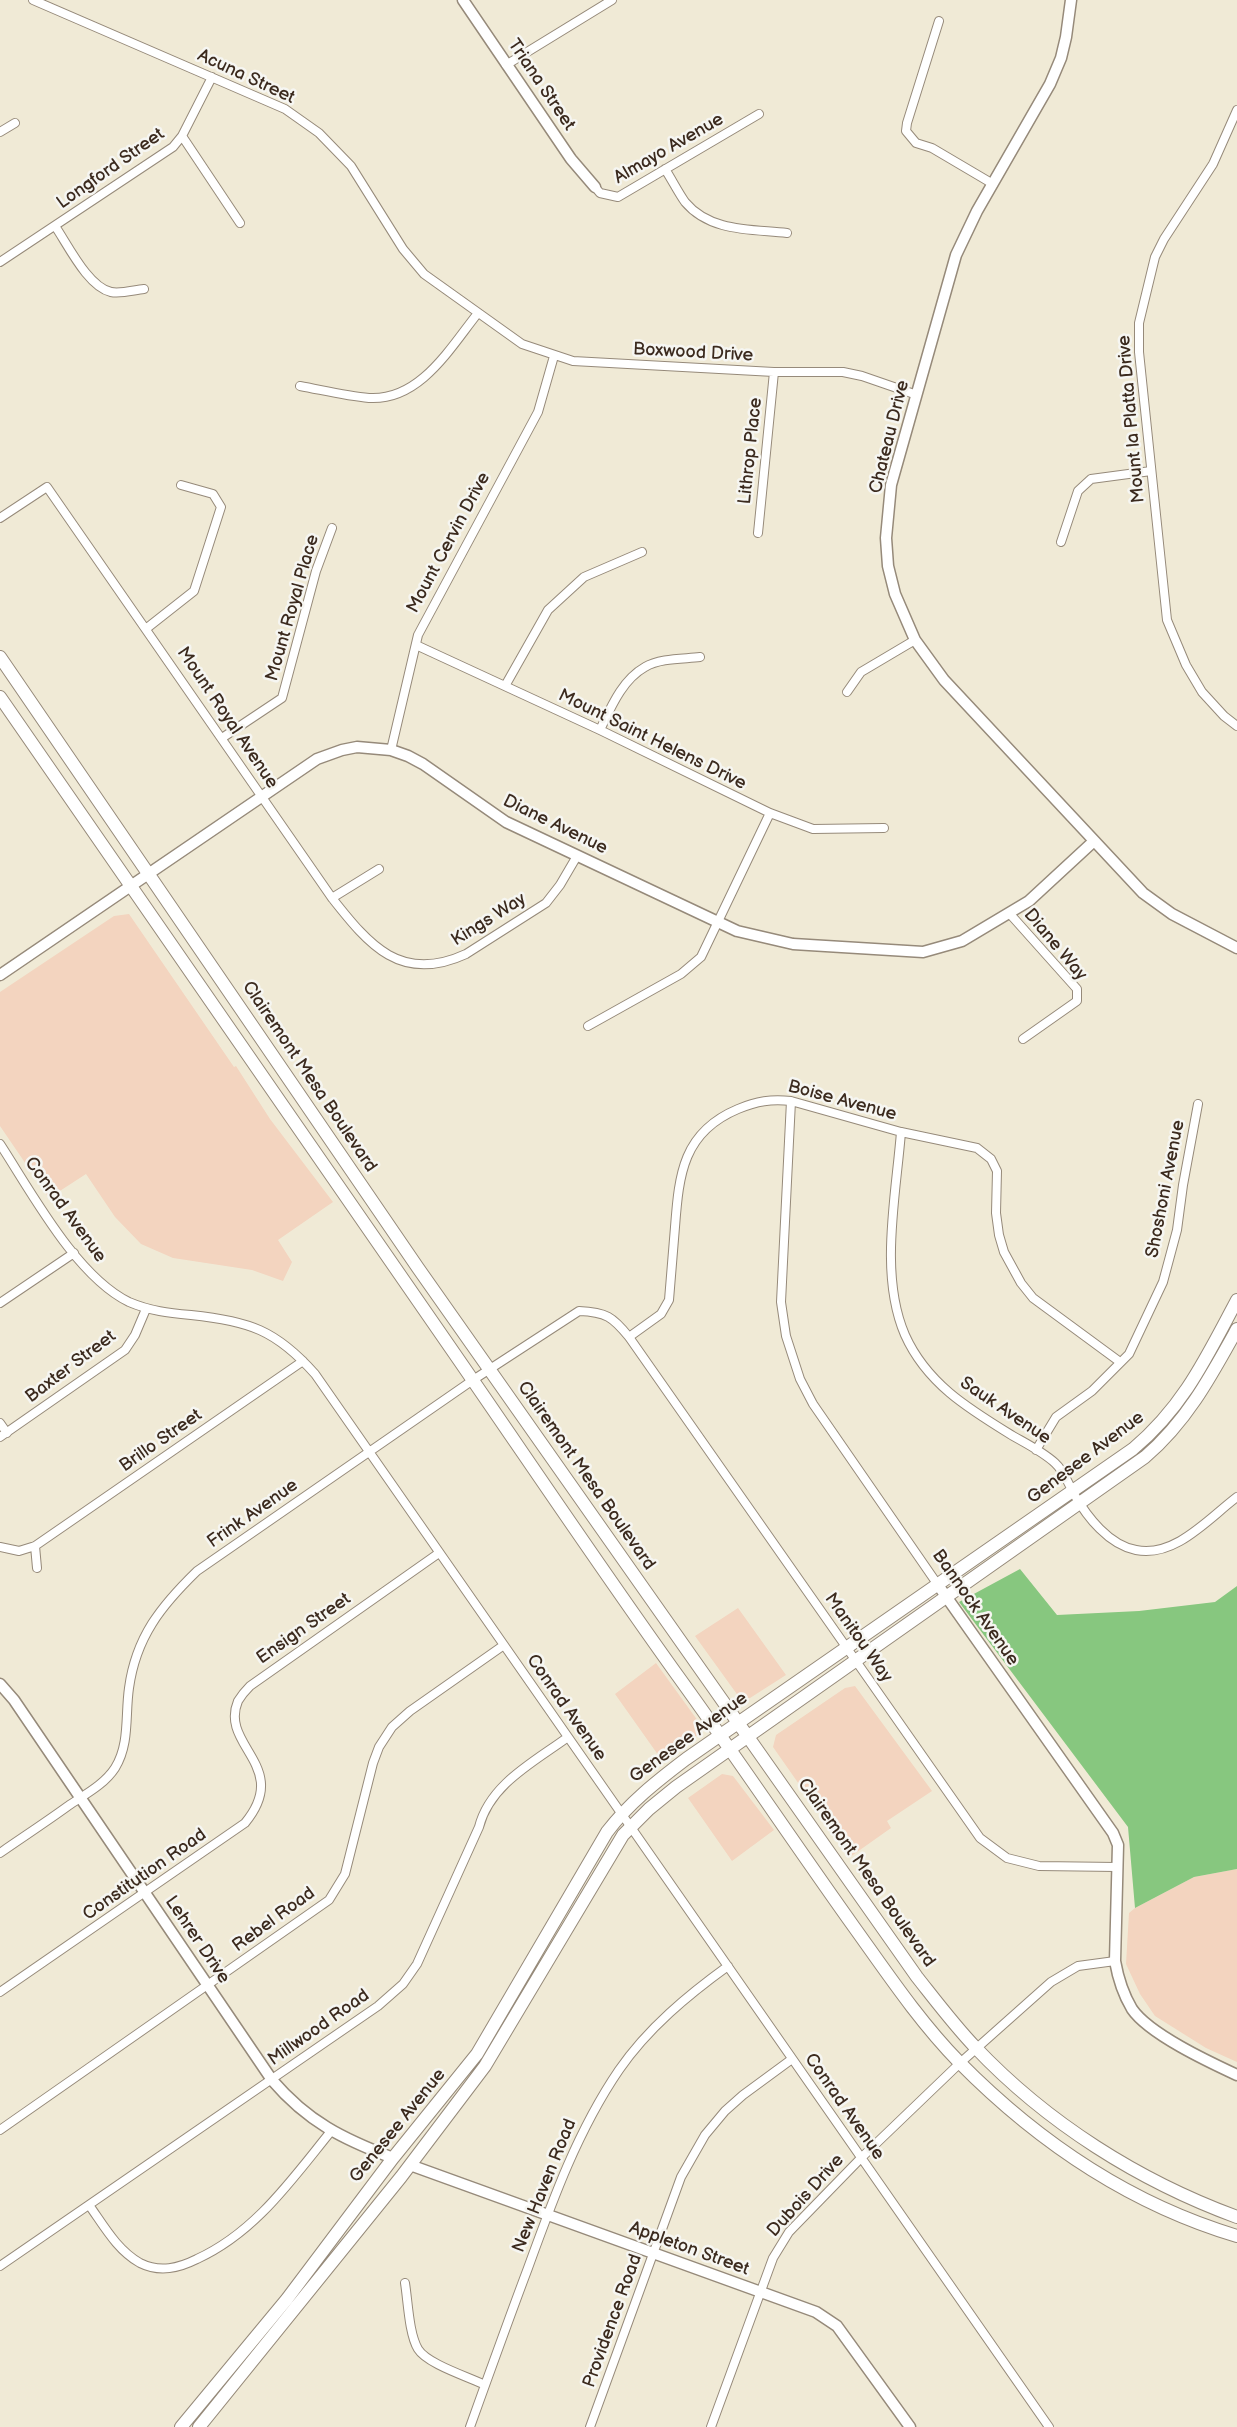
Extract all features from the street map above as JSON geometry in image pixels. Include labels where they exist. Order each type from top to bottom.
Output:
[{"type":"main road","name":"Clairemont Mesa Boulevard","points":[[0,657],[489,1368],[917,1977],[976,2049],[1025,2095],[1062,2124],[1112,2157],[1166,2185],[1237,2217]]},
{"type":"main road","name":"Clairemont Mesa Boulevard","points":[[0,697],[612,1582],[900,1990],[960,2063],[1010,2111],[1049,2142],[1100,2176],[1157,2205],[1237,2236]]},
{"type":"main road","name":"Genesee Avenue","points":[[181,2427],[287,2299],[393,2158],[477,2054],[607,1832],[621,1814],[666,1773],[720,1734],[848,1648],[1133,1449],[1161,1425],[1176,1407],[1200,1369],[1237,1300]]},
{"type":"main road","name":"Genesee Avenue","points":[[199,2427],[410,2165],[502,2040],[630,1827],[666,1794],[857,1662],[1145,1457],[1180,1423],[1196,1402],[1237,1329]]},
{"type":"street","name":"Acuna Street","points":[[33,0],[285,109],[319,133],[351,166],[403,249],[424,274],[478,313]]},
{"type":"street","name":"Triana Street","points":[[463,0],[571,159],[595,187]]},
{"type":"street","points":[[506,64],[612,0]]},
{"type":"street","name":"Chateau Drive","points":[[1071,0],[1061,58],[1050,84],[956,255],[891,485],[886,538],[888,566],[895,594],[915,640],[944,680],[1143,893],[1172,914],[1237,948]]},
{"type":"street","points":[[939,21],[906,131],[916,143],[932,148],[993,184]]},
{"type":"street","name":"Longford Street","points":[[0,262],[173,147],[182,135],[212,77]]},
{"type":"street","name":"Mount la Platta Drive","points":[[1237,110],[1213,164],[1164,239],[1155,257],[1139,324],[1139,352],[1167,620],[1186,665],[1202,692],[1224,716],[1237,726]]},
{"type":"street","name":"Almayo Avenue","points":[[595,187],[600,193],[618,197],[759,114]]},
{"type":"street","points":[[0,132],[15,123]]},
{"type":"street","points":[[182,135],[240,223]]},
{"type":"street","points":[[665,169],[686,202],[706,220],[720,226],[787,233]]},
{"type":"street","points":[[55,226],[91,279],[99,287],[113,293],[144,289]]},
{"type":"street","points":[[300,386],[369,398],[385,397],[405,390],[429,374],[478,313]]},
{"type":"street","name":"Boxwood Drive","points":[[478,313],[522,344],[573,361],[774,372],[843,372],[862,376],[917,395]]},
{"type":"street","name":"Mount Cervin Drive","points":[[391,750],[418,635],[444,582],[538,412],[554,356]]},
{"type":"street","name":"Lithrop Place","points":[[758,533],[774,372]]},
{"type":"street","points":[[1061,542],[1078,491],[1091,479],[1151,471]]},
{"type":"street","points":[[147,628],[194,591],[221,507],[213,494],[181,484]]},
{"type":"street","name":"Mount Royal Avenue","points":[[0,518],[47,487],[147,628],[332,898],[363,936],[378,950],[391,957]]},
{"type":"street","name":"Mount Royal Place","points":[[222,738],[282,698],[316,571],[332,528]]},
{"type":"street","points":[[506,686],[548,610],[584,577],[642,552]]},
{"type":"street","points":[[847,692],[861,672],[915,640]]},
{"type":"street","name":"Mount Saint Helens Drive","points":[[416,645],[600,730],[770,813],[813,829],[884,828]]},
{"type":"street","points":[[600,730],[621,689],[645,667],[659,662],[700,657]]},
{"type":"street","name":"Diane Avenue","points":[[0,975],[318,759],[357,747],[391,750],[423,764],[506,822],[737,931],[793,944],[923,952],[962,941],[1029,901],[1094,841]]},
{"type":"street","points":[[588,1026],[681,974],[701,957],[770,813]]},
{"type":"street","name":"Kings Way","points":[[391,957],[429,964],[456,959],[466,954],[546,903],[577,856]]},
{"type":"street","points":[[332,898],[379,869]]},
{"type":"street","name":"Diane Way","points":[[1010,914],[1077,989],[1077,1001],[1023,1039]]},
{"type":"street","name":"Boise Avenue","points":[[629,1336],[662,1314],[669,1300],[679,1181],[687,1155],[705,1130],[721,1116],[765,1100],[791,1101],[901,1132],[977,1148],[991,1159],[997,1171],[996,1213],[999,1235],[1004,1252],[1021,1282],[1032,1298],[1120,1362]]},
{"type":"street","name":"Bannock Avenue","points":[[791,1101],[781,1302],[786,1336],[800,1379],[813,1404],[1113,1833],[1118,1845],[1115,1961],[1118,1979],[1133,2009],[1148,2025],[1208,2061],[1237,2075]]},
{"type":"street","name":"Shoshoni Avenue","points":[[1036,1450],[1056,1417],[1092,1391],[1129,1354],[1163,1282],[1177,1230],[1198,1104]]},
{"type":"street","name":"Sauk Avenue","points":[[901,1132],[891,1249],[892,1283],[894,1300],[905,1335],[921,1364],[963,1406],[1056,1464],[1090,1518],[1115,1541],[1136,1550],[1157,1551],[1179,1542],[1237,1497]]},
{"type":"street","name":"Conrad Avenue","points":[[0,1144],[74,1253],[111,1290],[156,1312],[226,1319],[248,1324],[265,1331],[293,1350],[303,1361],[369,1452],[1049,2427]]},
{"type":"street","points":[[0,1304],[74,1253]]},
{"type":"street","name":"Baxter Street","points":[[3,1435],[125,1350],[135,1335],[146,1309]]},
{"type":"street","name":"Frink Avenue","points":[[0,1853],[99,1785],[114,1769],[125,1748],[129,1687],[140,1645],[168,1599],[197,1571],[489,1368],[579,1311],[593,1311],[614,1318],[629,1336]]},
{"type":"street","name":"Manitou Way","points":[[629,1336],[980,1838],[1007,1858],[1039,1866],[1117,1867]]},
{"type":"street","name":"Brillo Street","points":[[35,1546],[303,1361]]},
{"type":"street","points":[[0,1423],[3,1435]]},
{"type":"street","points":[[0,1547],[19,1551],[35,1546],[37,1568]]},
{"type":"street","name":"Ensign Street","points":[[251,1755],[238,1734],[235,1718],[238,1701],[249,1686],[439,1553]]},
{"type":"street","name":"Rebel Road","points":[[0,2130],[329,1899],[345,1874],[372,1763],[392,1727],[410,1711],[504,1645]]},
{"type":"street","name":"Lehrer Drive","points":[[0,1684],[14,1700],[272,2080],[315,2121],[349,2142],[410,2165]]},
{"type":"street","name":"Millwood Road","points":[[0,2266],[378,2006],[403,1984],[417,1964],[479,1827],[482,1815],[503,1784],[568,1737]]},
{"type":"street","name":"Constitution Road","points":[[0,1992],[245,1823],[255,1812],[262,1796],[260,1772],[251,1755]]},
{"type":"street","name":"Dubois Drive","points":[[711,2427],[772,2258],[789,2232],[861,2158],[960,2063],[1052,1982],[1078,1966],[1115,1961]]},
{"type":"street","name":"New Haven Road","points":[[470,2427],[547,2214],[583,2129],[620,2069],[646,2036],[692,1992],[728,1966]]},
{"type":"street","name":"Providence Road","points":[[590,2427],[681,2177],[705,2135],[725,2111],[792,2059]]},
{"type":"street","points":[[89,2205],[126,2253],[143,2264],[170,2269],[180,2267],[217,2250],[253,2223],[267,2210],[332,2130]]},
{"type":"street","name":"Appleton Street","points":[[410,2165],[816,2312],[837,2326],[910,2427]]},
{"type":"street","points":[[405,2283],[414,2338],[419,2350],[431,2360],[485,2385]]},
{"type":"shaded area","points":[[129,914],[234,1067],[236,1066],[270,1119],[333,1202],[278,1240],[292,1262],[283,1281],[252,1270],[173,1258],[141,1244],[115,1217],[86,1174],[49,1198],[0,1126],[0,992],[114,916]]},
{"type":"shaded area","points":[[738,1608],[786,1675],[750,1698],[739,1697],[695,1636]]},
{"type":"shaded area","points":[[656,1663],[698,1721],[699,1734],[661,1759],[615,1694]]},
{"type":"shaded area","points":[[855,1686],[932,1791],[887,1821],[891,1828],[850,1857],[773,1747],[776,1735],[845,1688]]},
{"type":"shaded area","points":[[722,1774],[733,1776],[774,1830],[732,1861],[688,1798]]},
{"type":"shaded area","points":[[1237,1869],[1237,2062],[1206,2048],[1155,2016],[1140,1994],[1126,1964],[1129,1913],[1194,1877]]},
{"type":"green space","points":[[1020,1569],[1057,1615],[1139,1611],[1215,1602],[1237,1586],[1237,1869],[1194,1877],[1135,1908],[1128,1827],[959,1602]]}]
